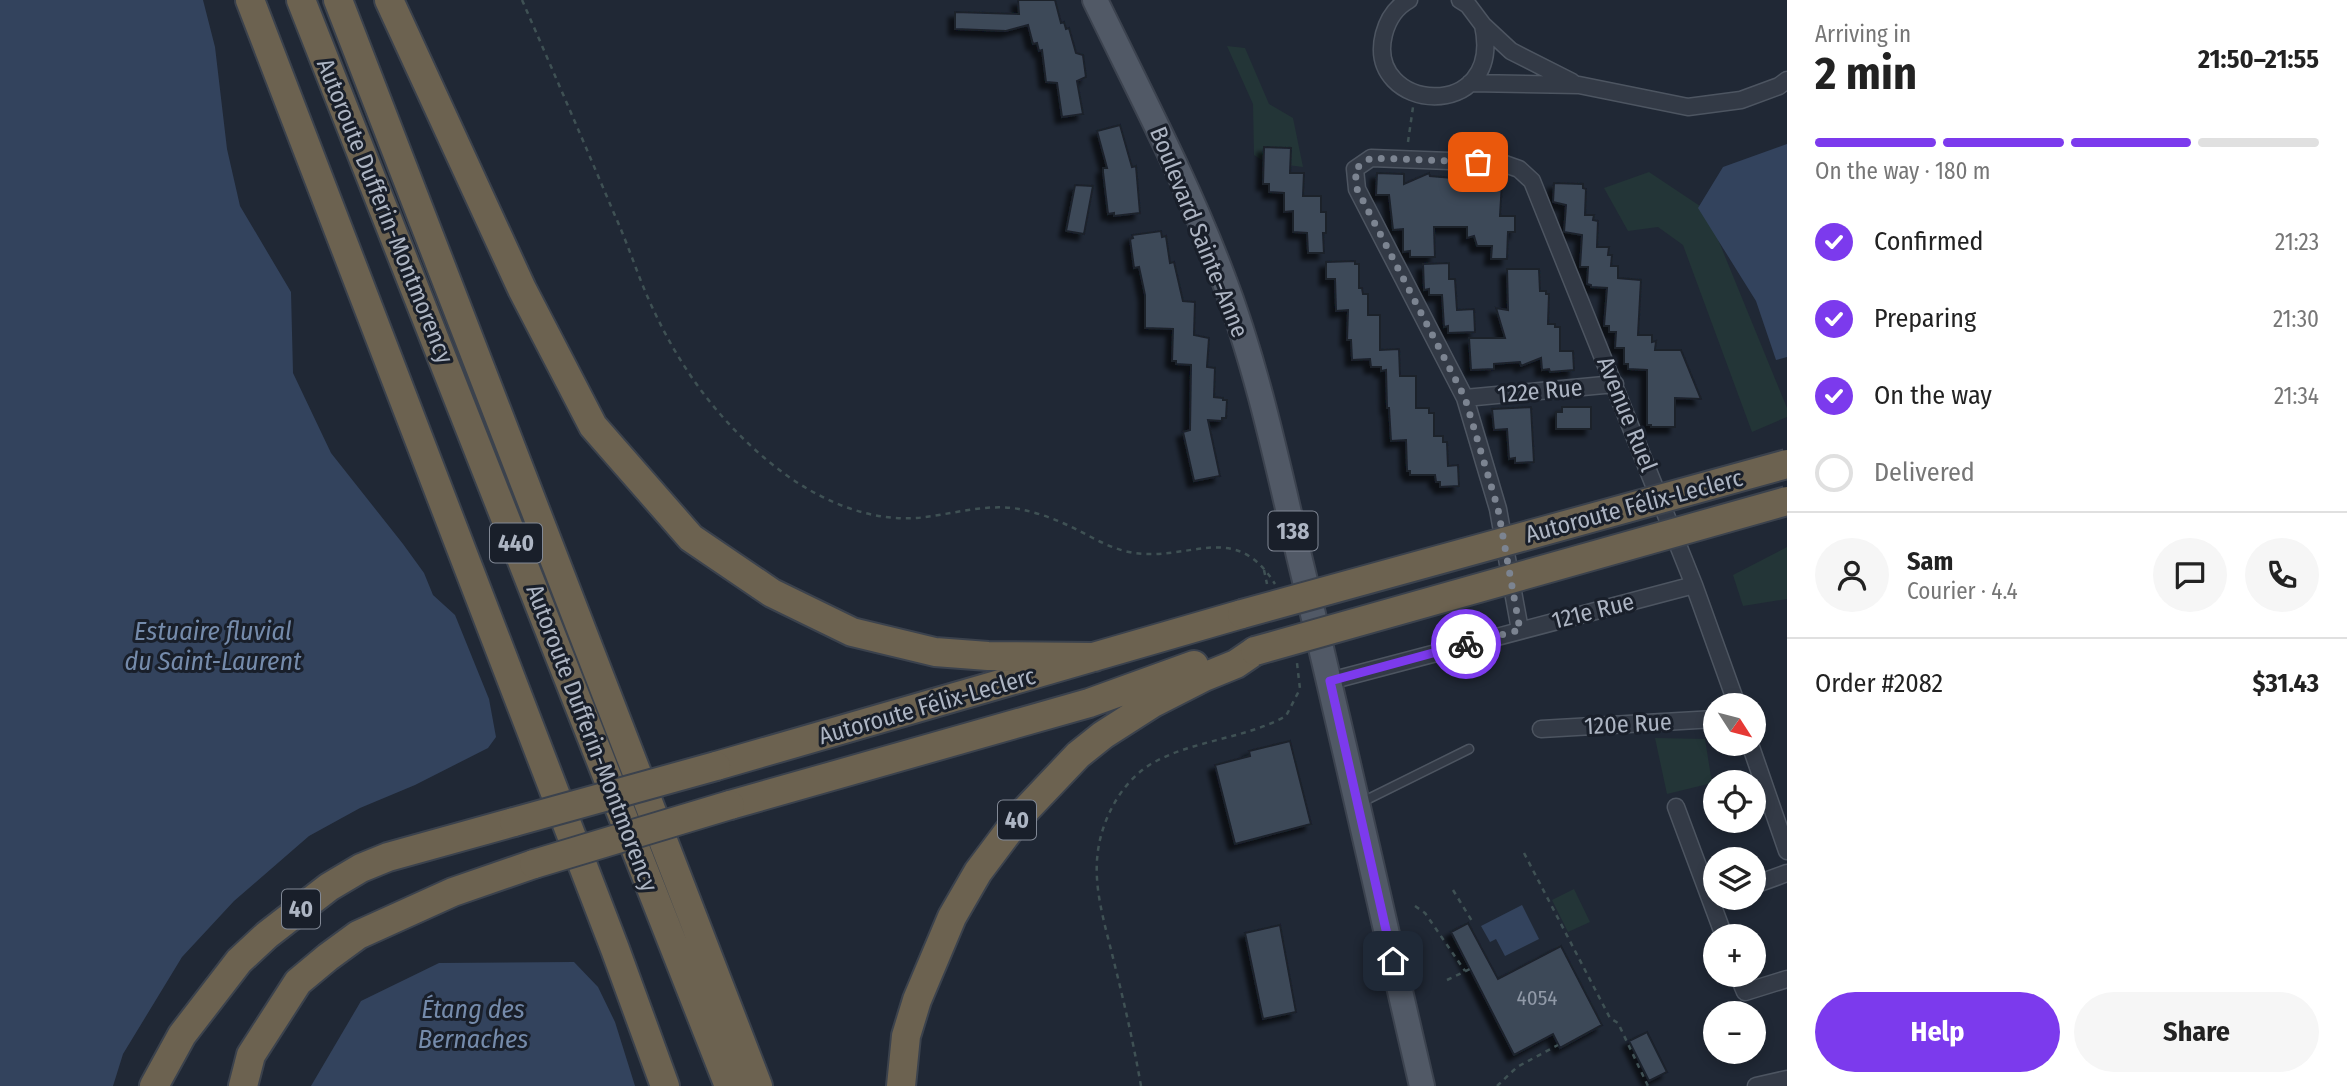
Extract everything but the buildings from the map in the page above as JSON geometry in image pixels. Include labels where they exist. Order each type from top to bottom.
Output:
[{"type":"highway","points":[[250,0],[615,949],[665,1086]]},
{"type":"highway","name":"Autoroute Dufferin-Montmorency","points":[[301,0],[729,1086]]},
{"type":"highway","name":"Autoroute Dufferin-Montmorency","points":[[338,0],[758,1086]]},
{"type":"highway","points":[[389,0],[522,289],[593,426],[691,538],[772,593],[852,632],[935,652],[988,656],[1094,657]]},
{"type":"highway","name":"Autoroute Félix-Leclerc","points":[[155,1086],[182,1035],[239,961],[267,935],[330,887],[361,868],[388,857],[716,766],[1242,614],[1787,464]]},
{"type":"highway","name":"Autoroute Félix-Leclerc","points":[[1255,651],[1787,501]]},
{"type":"highway","points":[[243,1086],[251,1055],[298,982],[358,934],[441,897],[534,864],[1089,703],[1191,666],[1255,651]]},
{"type":"highway","name":"40","points":[[901,1086],[906,1036],[917,1000],[952,917],[978,872],[1020,816],[1078,755],[1102,735],[1164,697],[1236,664],[1255,651]]},
{"type":"main road","name":"Boulevard Sainte-Anne","points":[[1094,0],[1171,156],[1223,275],[1259,392],[1330,681],[1422,1086]]},
{"type":"street","points":[[1409,0],[1394,12],[1387,24],[1382,51],[1393,77],[1403,87],[1415,93],[1429,97],[1444,96],[1458,92],[1470,83],[1484,60],[1486,42],[1483,25]]},
{"type":"street","points":[[1465,2],[1483,25],[1511,51],[1579,85]]},
{"type":"street","points":[[1470,83],[1579,85],[1688,107],[1741,100],[1779,86],[1787,80]]},
{"type":"street","name":"122e Rue","points":[[1519,169],[1502,163],[1371,158],[1355,169],[1357,189],[1465,398],[1498,509],[1520,630]]},
{"type":"street","name":"Avenue Ruel","points":[[1519,169],[1532,181],[1615,384],[1694,585],[1733,693]]},
{"type":"street","name":"122e Rue","points":[[1465,398],[1615,384]]},
{"type":"street","name":"121e Rue","points":[[1330,681],[1694,585]]},
{"type":"street","name":"120e Rue","points":[[1541,729],[1703,720]]},
{"type":"street","points":[[1754,756],[1787,851]]},
{"type":"street","points":[[1676,807],[1703,871]]},
{"type":"street","points":[[1766,881],[1787,873]]},
{"type":"street","points":[[1766,986],[1787,979]]},
{"type":"street","points":[[1743,987],[1745,992],[1761,987]]},
{"type":"street","points":[[1756,1086],[1787,1079]]},
{"type":"lane","points":[[1357,804],[1469,749]]},
{"type":"path","points":[[522,0],[654,311],[672,346],[714,408],[763,457],[815,494],[868,514],[917,518],[986,508],[1017,509],[1041,514],[1109,546],[1128,552],[1158,554],[1220,547],[1250,554],[1264,567]]},
{"type":"path","points":[[1406,159],[1415,93]]},
{"type":"path","points":[[1140,1086],[1124,1003],[1099,902],[1096,855],[1101,833],[1119,796],[1134,777],[1151,764],[1286,716],[1300,689],[1297,665]]},
{"type":"path","points":[[1524,853],[1610,1018],[1618,1023],[1648,1086]]},
{"type":"path","points":[[1453,890],[1472,921]]},
{"type":"path","points":[[1415,906],[1425,913],[1465,971]]},
{"type":"path","points":[[1447,980],[1470,969]]},
{"type":"path","points":[[1497,1086],[1517,1067],[1558,1045]]},
{"type":"shaded area","points":[[1227,46],[1245,48],[1269,104],[1293,118],[1303,167],[1265,162],[1254,155],[1253,104]]},
{"type":"shaded area","points":[[1649,172],[1706,210],[1787,408],[1787,417],[1752,432],[1683,245],[1658,227],[1628,231],[1604,188]]},
{"type":"shaded area","points":[[1787,547],[1787,599],[1743,606],[1733,575]]},
{"type":"shaded area","points":[[1655,738],[1703,739],[1703,756],[1708,756],[1710,770],[1703,770],[1703,785],[1667,794]]},
{"type":"shaded area","points":[[1574,889],[1590,922],[1568,932],[1552,900]]},
{"type":"water","name":"Estuaire fluvial du Saint-Laurent","points":[[0,0],[203,0],[215,47],[227,149],[240,206],[291,292],[293,373],[331,453],[424,573],[433,595],[455,615],[489,699],[496,737],[488,748],[415,785],[360,808],[309,836],[234,901],[182,957],[123,1054],[113,1086],[0,1086]]},
{"type":"water","points":[[1787,144],[1787,357],[1776,360],[1756,301],[1698,208],[1723,167]]},
{"type":"water","points":[[1522,905],[1539,939],[1505,956],[1496,939],[1490,942],[1481,926]]},
{"type":"water","name":"Étang des Bernaches","points":[[574,962],[598,987],[615,1022],[635,1086],[311,1086],[361,1001],[439,963]]},
{"type":"way so far","points":[[1466,644],[1520,630],[1498,509],[1465,398],[1357,189],[1355,169],[1371,158],[1478,162]]},
{"type":"route","points":[[1393,961],[1330,681],[1466,644]]}]
